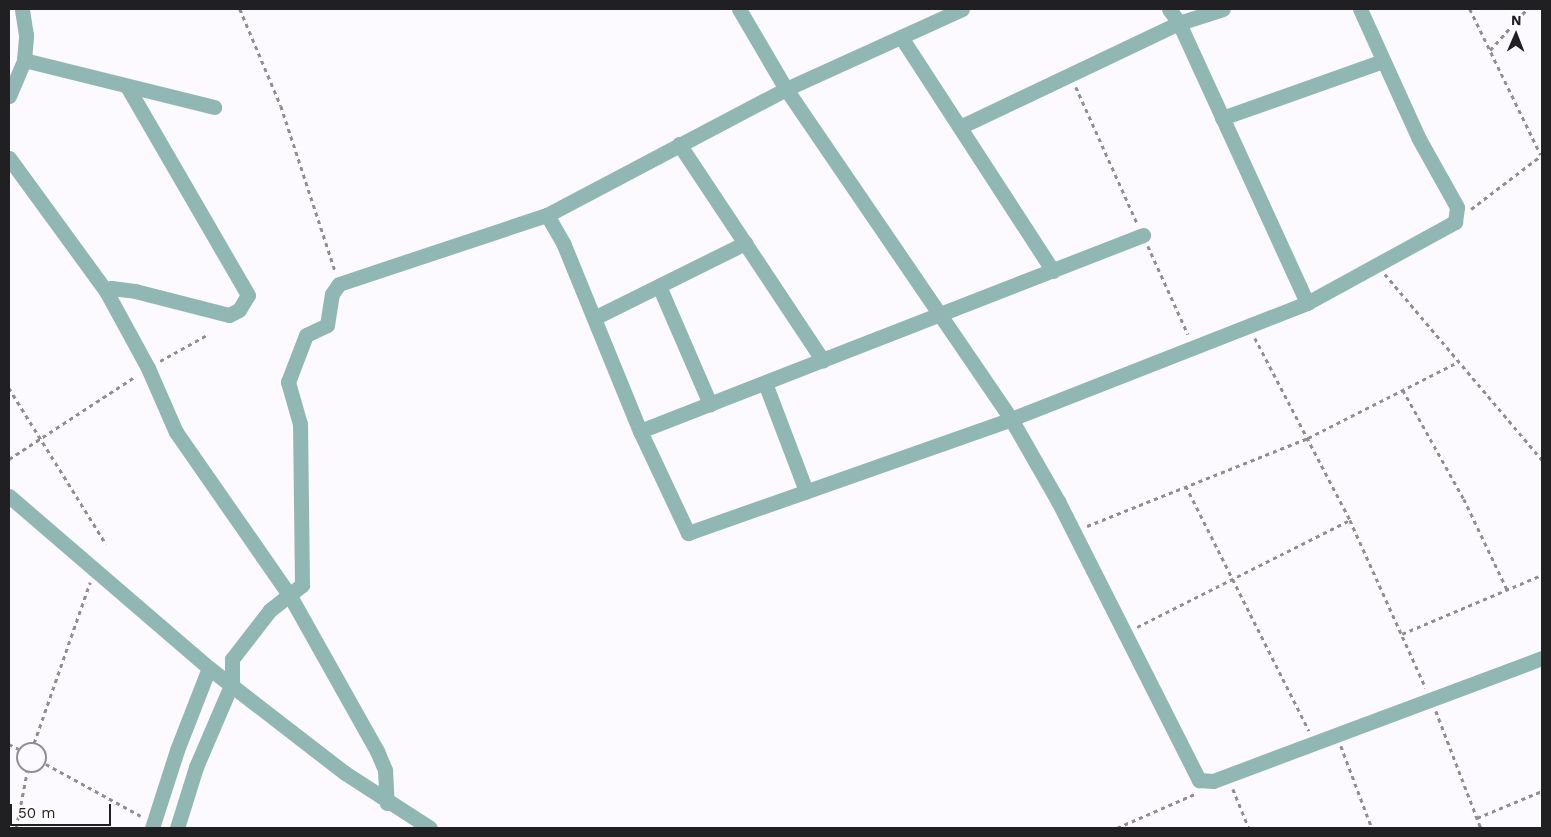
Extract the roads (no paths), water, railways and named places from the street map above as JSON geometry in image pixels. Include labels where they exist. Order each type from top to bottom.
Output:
[{"type":"street","points":[[9,96],[24,60],[26,35],[22,9]]},
{"type":"street","points":[[739,9],[786,88],[1011,419],[1074,531],[1203,782],[1228,776],[1542,658]]},
{"type":"street","points":[[177,828],[196,766],[232,683],[232,659],[270,610],[302,585],[300,424],[288,382],[306,335],[327,325],[332,294],[339,284],[547,215],[786,88],[962,9]]},
{"type":"street","points":[[1169,9],[1179,23],[1307,303]]},
{"type":"street","points":[[962,126],[1070,73],[1179,23],[1223,9]]},
{"type":"street","points":[[547,215],[564,245],[640,431],[688,533],[1011,419],[1307,303],[1455,222],[1458,212],[1419,139],[1360,9]]},
{"type":"street","points":[[901,36],[962,126],[1054,270]]},
{"type":"street","points":[[24,60],[214,107]]},
{"type":"street","points":[[1222,118],[1383,61]]},
{"type":"street","points":[[106,291],[111,288],[135,291],[229,314],[239,310],[248,295],[127,86]]},
{"type":"street","points":[[679,144],[824,360]]},
{"type":"street","points":[[9,158],[106,291],[148,368],[176,432],[290,596],[377,751],[385,770],[387,802]]},
{"type":"street","points":[[640,431],[940,316],[1143,235]]},
{"type":"street","points":[[594,318],[745,243]]},
{"type":"street","points":[[659,286],[710,404]]},
{"type":"street","points":[[765,383],[806,492]]},
{"type":"street","points":[[9,496],[209,668],[232,683],[387,802],[430,828]]},
{"type":"street","points":[[153,826],[177,750],[209,668]]}]
